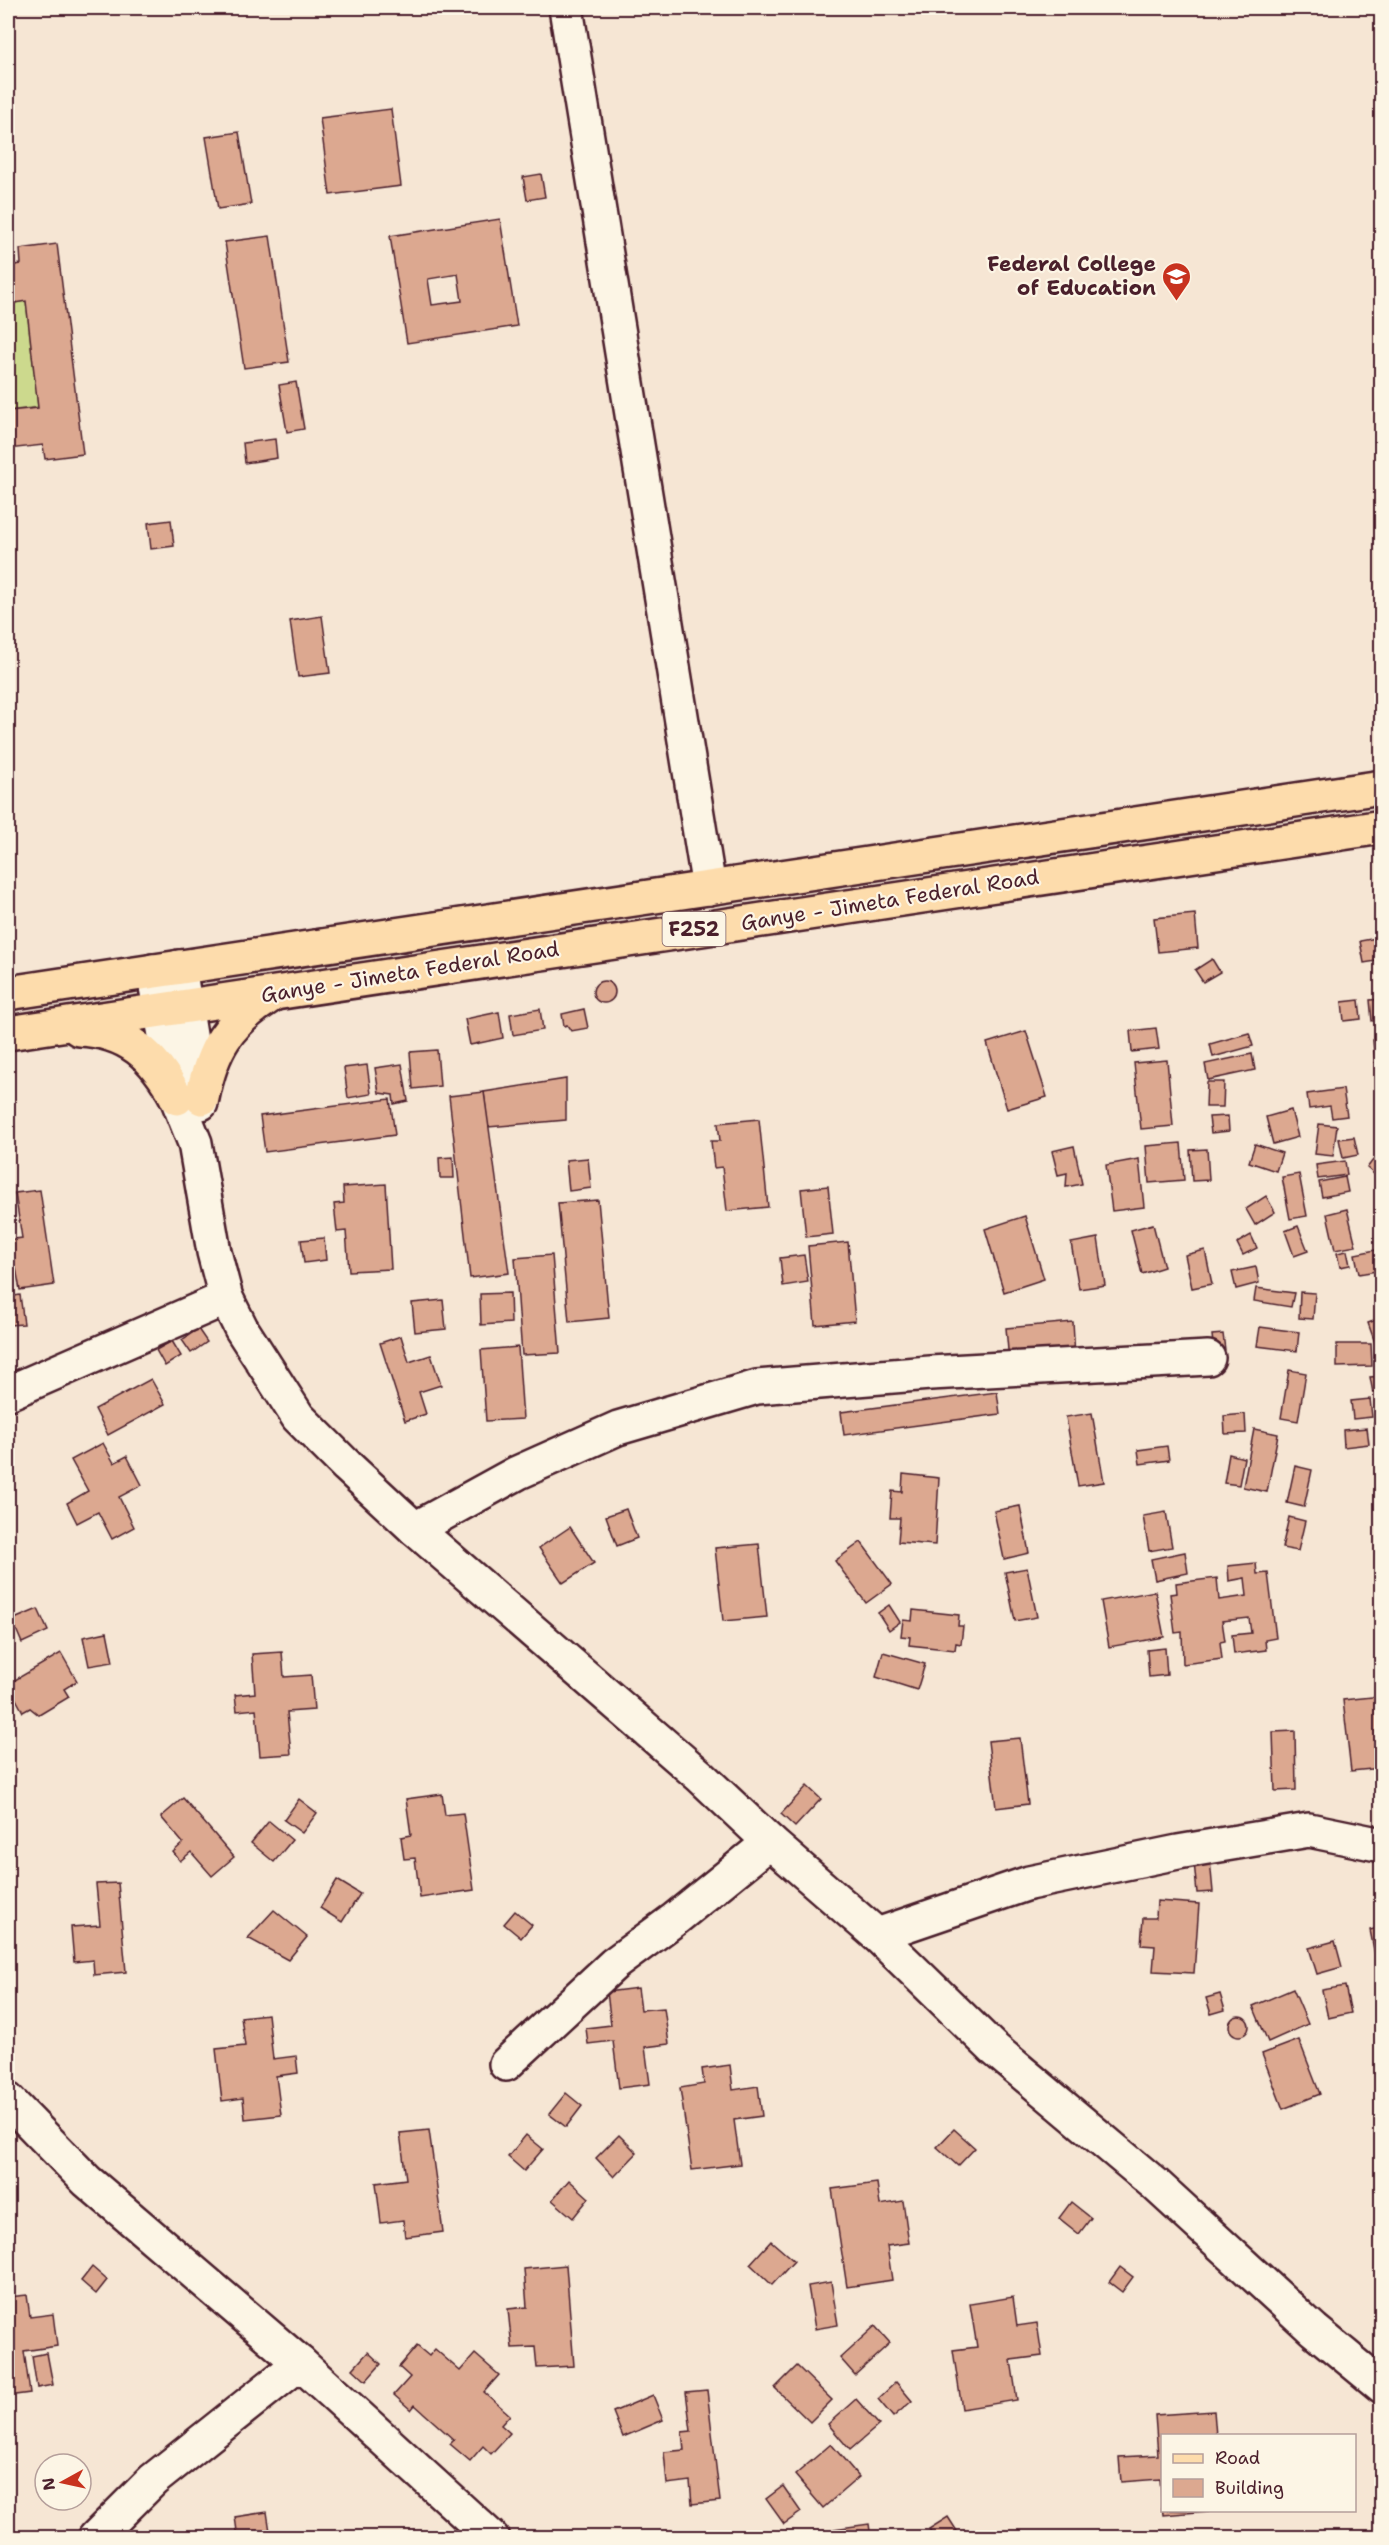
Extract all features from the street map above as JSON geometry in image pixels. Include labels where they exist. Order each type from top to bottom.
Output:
[{"type":"main road","name":"Ganye - Jimeta Federal Road","points":[[8,993],[1382,788]]},
{"type":"main road","name":"Ganye - Jimeta Federal Road","points":[[23,1030],[1382,827]]},
{"type":"main road","points":[[1001,844],[1006,882]]},
{"type":"main road","points":[[23,1030],[100,1030],[125,1039],[141,1048],[168,1080],[190,1098],[206,1079],[220,1044],[230,1029],[254,1007],[277,992]]},
{"type":"street","points":[[566,8],[709,888]]},
{"type":"street","points":[[166,969],[190,1098],[195,1143],[214,1252],[225,1298],[298,1417],[415,1529],[700,1776],[770,1842],[877,1935],[993,2048],[1155,2184],[1314,2330],[1382,2386]]},
{"type":"street","points":[[8,1393],[225,1298]]},
{"type":"street","points":[[415,1529],[517,1473],[618,1428],[757,1387],[930,1373],[1208,1358]]},
{"type":"street","points":[[877,1935],[1029,1883],[1178,1852],[1310,1830],[1382,1845]]},
{"type":"street","points":[[506,2064],[614,1964],[675,1919],[770,1842]]},
{"type":"street","points":[[8,2100],[87,2181],[300,2363],[492,2538]]},
{"type":"street","points":[[95,2538],[153,2480],[300,2363]]},
{"type":"green space","points":[[26,301],[38,407],[8,411],[8,304]]},
{"type":"building","points":[[391,109],[401,186],[330,195],[320,118]]},
{"type":"building","points":[[239,132],[251,204],[218,209],[206,137]]},
{"type":"building","points":[[541,174],[545,197],[527,200],[523,177]]},
{"type":"building","points":[[500,219],[517,326],[407,343],[390,236]],"holes":[[[458,274],[462,301],[432,305],[428,279]]]},
{"type":"building","points":[[270,236],[289,362],[244,368],[225,242]]},
{"type":"building","points":[[57,244],[83,454],[45,459],[43,445],[8,449],[8,411],[38,408],[26,301],[8,304],[8,266],[21,264],[20,249]]},
{"type":"building","points":[[296,382],[304,429],[287,432],[279,385]]},
{"type":"building","points":[[275,439],[277,458],[245,463],[243,443]]},
{"type":"building","points":[[171,520],[174,546],[151,549],[148,523]]},
{"type":"building","points":[[322,616],[330,673],[298,677],[290,621]]},
{"type":"building","points":[[1195,914],[1198,948],[1158,952],[1154,918]]},
{"type":"building","points":[[1382,937],[1382,960],[1364,963],[1360,941]]},
{"type":"building","points":[[1212,959],[1220,972],[1203,982],[1195,970]]},
{"type":"building","points":[[604,981],[612,984],[615,992],[612,1000],[604,1003],[596,1000],[593,992],[596,984]]},
{"type":"building","points":[[1382,999],[1382,1020],[1372,1021],[1370,1000]]},
{"type":"building","points":[[1359,1000],[1361,1019],[1344,1021],[1342,1002]]},
{"type":"building","points":[[540,1009],[543,1030],[513,1035],[510,1014]]},
{"type":"building","points":[[584,1009],[588,1028],[571,1031],[567,1025],[564,1026],[562,1014]]},
{"type":"building","points":[[499,1012],[503,1038],[470,1045],[465,1019]]},
{"type":"building","points":[[1156,1028],[1159,1049],[1132,1052],[1130,1031]]},
{"type":"building","points":[[1026,1031],[1047,1097],[1007,1109],[987,1043]]},
{"type":"building","points":[[1249,1033],[1253,1046],[1213,1057],[1210,1044]]},
{"type":"building","points":[[1373,1040],[1382,1040],[1382,1104],[1379,1104]]},
{"type":"building","points":[[437,1050],[440,1086],[413,1089],[410,1052]]},
{"type":"building","points":[[1252,1054],[1255,1070],[1208,1080],[1205,1064]]},
{"type":"building","points":[[1167,1060],[1173,1126],[1141,1129],[1134,1063]]},
{"type":"building","points":[[402,1064],[408,1101],[394,1104],[393,1095],[379,1093],[375,1068]]},
{"type":"building","points":[[367,1065],[371,1094],[348,1098],[344,1068]]},
{"type":"building","points":[[566,1079],[566,1120],[488,1127],[484,1092]]},
{"type":"building","points":[[1207,1082],[1224,1082],[1223,1107],[1206,1107]]},
{"type":"building","points":[[1343,1089],[1347,1116],[1332,1118],[1330,1106],[1309,1109],[1307,1094]]},
{"type":"building","points":[[484,1092],[509,1273],[470,1278],[449,1096]]},
{"type":"building","points":[[390,1099],[395,1135],[265,1152],[260,1116]]},
{"type":"building","points":[[1291,1110],[1298,1137],[1273,1144],[1266,1117]]},
{"type":"building","points":[[1228,1116],[1229,1131],[1211,1133],[1209,1117]]},
{"type":"building","points":[[1382,1118],[1382,1133],[1380,1133],[1378,1119]]},
{"type":"building","points":[[759,1119],[768,1207],[727,1211],[722,1167],[714,1168],[711,1141],[720,1141],[718,1123]]},
{"type":"building","points":[[1319,1124],[1337,1126],[1333,1156],[1315,1154]]},
{"type":"building","points":[[1354,1137],[1358,1155],[1343,1158],[1339,1139]]},
{"type":"building","points":[[1181,1143],[1184,1180],[1149,1183],[1146,1146]]},
{"type":"building","points":[[1255,1144],[1282,1153],[1276,1171],[1249,1162]]},
{"type":"building","points":[[1074,1146],[1082,1184],[1066,1187],[1067,1173],[1058,1175],[1052,1151]]},
{"type":"building","points":[[1207,1149],[1209,1180],[1192,1181],[1190,1150]]},
{"type":"building","points":[[453,1157],[454,1178],[440,1178],[439,1158]]},
{"type":"building","points":[[588,1158],[591,1188],[569,1191],[566,1160]]},
{"type":"building","points":[[1139,1159],[1144,1207],[1112,1211],[1106,1165]]},
{"type":"building","points":[[1373,1160],[1382,1167],[1382,1181],[1367,1168]]},
{"type":"building","points":[[1345,1161],[1347,1175],[1318,1179],[1316,1165]]},
{"type":"building","points":[[1299,1174],[1307,1216],[1290,1219],[1282,1177]]},
{"type":"building","points":[[1345,1177],[1348,1192],[1322,1197],[1319,1182]]},
{"type":"building","points":[[386,1184],[391,1269],[349,1271],[346,1231],[337,1232],[334,1204],[344,1203],[343,1187]]},
{"type":"building","points":[[828,1186],[833,1234],[806,1237],[801,1189]]},
{"type":"building","points":[[40,1190],[54,1285],[20,1290],[16,1268],[8,1270],[8,1240],[22,1238],[15,1193]]},
{"type":"building","points":[[1266,1196],[1275,1212],[1255,1225],[1246,1209]]},
{"type":"building","points":[[598,1200],[609,1318],[569,1322],[558,1203]]},
{"type":"building","points":[[1347,1209],[1356,1246],[1335,1250],[1327,1214]]},
{"type":"building","points":[[1025,1216],[1044,1279],[1004,1292],[985,1229]]},
{"type":"building","points":[[1153,1224],[1164,1267],[1142,1274],[1131,1230]]},
{"type":"building","points":[[1298,1226],[1308,1251],[1294,1256],[1285,1231]]},
{"type":"building","points":[[1251,1235],[1257,1248],[1243,1255],[1237,1243]]},
{"type":"building","points":[[324,1238],[326,1260],[304,1263],[301,1240]]},
{"type":"building","points":[[1098,1238],[1105,1285],[1079,1289],[1071,1243]]},
{"type":"building","points":[[848,1242],[855,1321],[815,1325],[808,1246]]},
{"type":"building","points":[[1381,1249],[1382,1270],[1359,1274],[1355,1254]]},
{"type":"building","points":[[1205,1250],[1212,1284],[1192,1288],[1185,1255]]},
{"type":"building","points":[[1347,1251],[1350,1265],[1340,1267],[1337,1253]]},
{"type":"building","points":[[552,1255],[560,1353],[522,1355],[515,1258]]},
{"type":"building","points":[[804,1255],[808,1282],[783,1286],[780,1258]]},
{"type":"building","points":[[1256,1267],[1259,1283],[1236,1289],[1232,1272]]},
{"type":"building","points":[[1256,1288],[1294,1293],[1291,1307],[1254,1301]]},
{"type":"building","points":[[1300,1292],[1315,1293],[1313,1319],[1299,1318]]},
{"type":"building","points":[[510,1293],[511,1323],[481,1325],[480,1294]]},
{"type":"building","points":[[20,1295],[24,1324],[8,1325],[8,1297]]},
{"type":"building","points":[[443,1300],[446,1329],[415,1332],[412,1303]]},
{"type":"building","points":[[1382,1318],[1382,1350],[1378,1351],[1368,1323]]},
{"type":"building","points":[[1073,1322],[1075,1356],[1009,1361],[1006,1328]]},
{"type":"building","points":[[1260,1327],[1299,1332],[1297,1351],[1257,1346]]},
{"type":"building","points":[[198,1329],[207,1342],[191,1353],[182,1340]]},
{"type":"building","points":[[1223,1334],[1225,1350],[1214,1352],[1212,1335]]},
{"type":"building","points":[[401,1336],[409,1362],[431,1355],[441,1385],[419,1392],[426,1414],[405,1421],[380,1343]]},
{"type":"building","points":[[172,1341],[181,1356],[165,1366],[156,1350]]},
{"type":"building","points":[[1337,1344],[1371,1344],[1372,1366],[1337,1367]]},
{"type":"building","points":[[518,1347],[523,1419],[486,1421],[481,1350]]},
{"type":"building","points":[[1289,1370],[1306,1373],[1298,1421],[1281,1418]]},
{"type":"building","points":[[1382,1376],[1382,1392],[1373,1393],[1370,1377]]},
{"type":"building","points":[[151,1379],[165,1404],[108,1435],[95,1409]]},
{"type":"building","points":[[997,1392],[1000,1414],[844,1435],[841,1412]]},
{"type":"building","points":[[1370,1399],[1372,1417],[1353,1419],[1351,1401]]},
{"type":"building","points":[[1092,1413],[1104,1482],[1078,1486],[1066,1417]]},
{"type":"building","points":[[1245,1414],[1246,1433],[1225,1434],[1224,1416]]},
{"type":"building","points":[[1382,1421],[1382,1446],[1377,1446],[1374,1423]]},
{"type":"building","points":[[1367,1428],[1369,1444],[1344,1447],[1343,1430]]},
{"type":"building","points":[[1254,1429],[1278,1434],[1267,1492],[1243,1487]]},
{"type":"building","points":[[103,1443],[114,1463],[127,1456],[142,1485],[119,1497],[134,1527],[112,1539],[98,1512],[77,1523],[67,1503],[88,1491],[71,1460]]},
{"type":"building","points":[[1167,1446],[1169,1460],[1140,1464],[1138,1450]]},
{"type":"building","points":[[1229,1454],[1244,1458],[1239,1485],[1224,1483]]},
{"type":"building","points":[[1295,1466],[1312,1470],[1304,1507],[1287,1503]]},
{"type":"building","points":[[903,1474],[939,1478],[935,1545],[898,1542],[900,1518],[890,1518],[892,1491],[902,1492]]},
{"type":"building","points":[[1020,1506],[1029,1553],[1004,1559],[994,1511]]},
{"type":"building","points":[[626,1509],[637,1538],[617,1546],[606,1516]]},
{"type":"building","points":[[1166,1512],[1172,1547],[1149,1551],[1143,1516]]},
{"type":"building","points":[[1289,1517],[1305,1521],[1298,1551],[1282,1548]]},
{"type":"building","points":[[570,1527],[594,1563],[563,1583],[539,1548]]},
{"type":"building","points":[[861,1542],[892,1584],[866,1603],[835,1561]]},
{"type":"building","points":[[759,1544],[767,1617],[723,1621],[715,1548]]},
{"type":"building","points":[[1185,1552],[1188,1573],[1155,1580],[1151,1559]]},
{"type":"building","points":[[1256,1563],[1257,1574],[1268,1573],[1276,1638],[1265,1640],[1266,1650],[1234,1654],[1232,1635],[1251,1633],[1249,1618],[1222,1621],[1225,1641],[1220,1642],[1222,1659],[1183,1664],[1182,1632],[1175,1633],[1170,1594],[1177,1593],[1176,1583],[1217,1578],[1219,1600],[1247,1596],[1245,1578],[1229,1581],[1228,1566]]},
{"type":"building","points":[[1027,1568],[1037,1617],[1015,1621],[1005,1572]]},
{"type":"building","points":[[1155,1591],[1164,1637],[1109,1647],[1101,1601]]},
{"type":"building","points":[[889,1605],[900,1622],[889,1630],[878,1613]]},
{"type":"building","points":[[38,1609],[48,1631],[22,1643],[12,1620]]},
{"type":"building","points":[[913,1610],[959,1615],[958,1626],[963,1626],[961,1644],[956,1643],[955,1650],[909,1645],[910,1637],[901,1636],[903,1620],[912,1621]]},
{"type":"building","points":[[107,1632],[113,1662],[89,1666],[83,1637]]},
{"type":"building","points":[[1165,1648],[1167,1675],[1149,1677],[1147,1650]]},
{"type":"building","points":[[282,1652],[284,1677],[311,1675],[314,1710],[287,1712],[291,1754],[260,1756],[256,1709],[237,1711],[235,1695],[255,1693],[252,1654]]},
{"type":"building","points":[[883,1652],[925,1664],[917,1690],[876,1677]]},
{"type":"building","points":[[61,1653],[77,1681],[64,1689],[69,1697],[39,1715],[30,1708],[23,1712],[8,1684]]},
{"type":"building","points":[[1382,1696],[1382,1768],[1351,1771],[1343,1700]]},
{"type":"building","points":[[1295,1731],[1296,1790],[1275,1791],[1273,1732]]},
{"type":"building","points":[[1020,1738],[1028,1804],[996,1808],[988,1741]]},
{"type":"building","points":[[807,1786],[821,1799],[795,1827],[781,1814]]},
{"type":"building","points":[[442,1794],[445,1815],[463,1813],[474,1890],[420,1898],[415,1858],[404,1859],[401,1837],[411,1835],[406,1799]]},
{"type":"building","points":[[183,1798],[234,1857],[212,1876],[191,1852],[180,1861],[173,1852],[183,1843],[161,1817]]},
{"type":"building","points":[[299,1799],[317,1813],[302,1833],[284,1820]]},
{"type":"building","points":[[269,1821],[292,1840],[274,1862],[251,1843]]},
{"type":"building","points":[[1210,1860],[1213,1892],[1197,1893],[1194,1862]]},
{"type":"building","points":[[337,1880],[360,1894],[342,1922],[320,1908]]},
{"type":"building","points":[[118,1883],[126,1972],[94,1975],[93,1960],[74,1962],[71,1927],[100,1925],[96,1884]]},
{"type":"building","points":[[1157,1901],[1199,1904],[1194,1973],[1153,1971],[1155,1946],[1141,1945],[1143,1918],[1156,1918]]},
{"type":"building","points":[[274,1910],[307,1937],[288,1960],[248,1938]]},
{"type":"building","points":[[515,1911],[532,1925],[521,1938],[504,1924]]},
{"type":"building","points":[[1382,1927],[1382,1954],[1375,1955],[1370,1930]]},
{"type":"building","points":[[1335,1941],[1342,1967],[1317,1974],[1309,1948]]},
{"type":"building","points":[[1345,1986],[1351,2013],[1328,2018],[1322,1990]]},
{"type":"building","points":[[638,1988],[641,2010],[664,2008],[669,2044],[645,2047],[650,2084],[619,2088],[613,2041],[588,2044],[586,2028],[611,2025],[607,1992]]},
{"type":"building","points":[[1293,1989],[1308,2024],[1268,2042],[1253,2006]]},
{"type":"building","points":[[1220,1994],[1225,2010],[1211,2014],[1206,1998]]},
{"type":"building","points":[[268,2014],[273,2059],[296,2056],[298,2073],[276,2076],[281,2115],[245,2119],[243,2098],[222,2101],[216,2049],[245,2046],[241,2017]]},
{"type":"building","points":[[1239,2016],[1246,2019],[1249,2026],[1246,2033],[1239,2036],[1232,2033],[1229,2026],[1232,2019]]},
{"type":"building","points":[[1299,2040],[1320,2094],[1283,2109],[1262,2054]]},
{"type":"building","points":[[730,2065],[733,2090],[758,2086],[762,2116],[734,2120],[740,2164],[692,2170],[680,2088],[704,2084],[702,2069]]},
{"type":"building","points":[[566,2093],[582,2106],[566,2127],[549,2114]]},
{"type":"building","points":[[954,2129],[975,2148],[958,2166],[937,2147]]},
{"type":"building","points":[[429,2130],[443,2232],[405,2237],[403,2220],[381,2223],[376,2183],[406,2179],[400,2133]]},
{"type":"building","points":[[526,2135],[543,2149],[524,2171],[508,2157]]},
{"type":"building","points":[[619,2135],[637,2153],[614,2177],[596,2158]]},
{"type":"building","points":[[569,2180],[589,2198],[573,2218],[552,2200]]},
{"type":"building","points":[[877,2183],[880,2205],[903,2201],[909,2243],[887,2246],[892,2280],[847,2287],[832,2189]]},
{"type":"building","points":[[1071,2202],[1091,2218],[1079,2234],[1059,2218]]},
{"type":"building","points":[[771,2241],[794,2261],[772,2285],[750,2264]]},
{"type":"building","points":[[566,2265],[574,2366],[537,2368],[535,2347],[512,2348],[508,2309],[527,2307],[524,2269]]},
{"type":"building","points":[[92,2267],[107,2280],[96,2294],[81,2281]]},
{"type":"building","points":[[1120,2267],[1133,2277],[1122,2292],[1109,2282]]},
{"type":"building","points":[[831,2282],[838,2325],[815,2329],[808,2286]]},
{"type":"building","points":[[27,2295],[30,2317],[53,2314],[57,2346],[24,2351],[30,2393],[8,2396],[8,2297]]},
{"type":"building","points":[[1013,2297],[1017,2326],[1037,2323],[1042,2356],[1011,2360],[1017,2400],[962,2409],[953,2350],[977,2347],[970,2304]]},
{"type":"building","points":[[875,2326],[890,2343],[855,2375],[840,2358]]},
{"type":"building","points":[[417,2346],[429,2356],[435,2349],[460,2371],[475,2354],[499,2375],[484,2392],[510,2415],[501,2425],[510,2433],[491,2454],[483,2446],[470,2461],[450,2444],[454,2440],[415,2405],[411,2410],[394,2395],[410,2377],[399,2367]]},
{"type":"building","points":[[368,2352],[381,2364],[366,2381],[353,2369]]},
{"type":"building","points":[[47,2353],[53,2385],[37,2388],[32,2356]]},
{"type":"building","points":[[797,2366],[832,2400],[810,2422],[775,2388]]},
{"type":"building","points":[[896,2382],[912,2401],[893,2417],[878,2399]]},
{"type":"building","points":[[707,2390],[720,2501],[692,2504],[690,2481],[667,2484],[664,2452],[684,2450],[682,2432],[691,2431],[686,2392]]},
{"type":"building","points":[[653,2395],[663,2420],[623,2437],[613,2412]]},
{"type":"building","points":[[856,2399],[879,2425],[850,2450],[828,2424]]},
{"type":"building","points":[[1214,2411],[1216,2434],[1161,2434],[1161,2491],[1160,2479],[1121,2482],[1119,2457],[1158,2455],[1155,2415]]},
{"type":"building","points":[[831,2444],[859,2477],[823,2508],[795,2475]]},
{"type":"building","points":[[783,2486],[801,2512],[784,2524],[766,2499]]},
{"type":"building","points":[[267,2512],[271,2538],[238,2538],[235,2517]]},
{"type":"building","points":[[1163,2512],[1198,2512],[1163,2515]]},
{"type":"building","points":[[948,2517],[957,2531],[947,2538],[935,2538],[929,2529]]},
{"type":"building","points":[[869,2524],[871,2538],[835,2538],[834,2529]]},
{"type":"place","name":"Federal College of Education","points":[[1177,302]]}]
